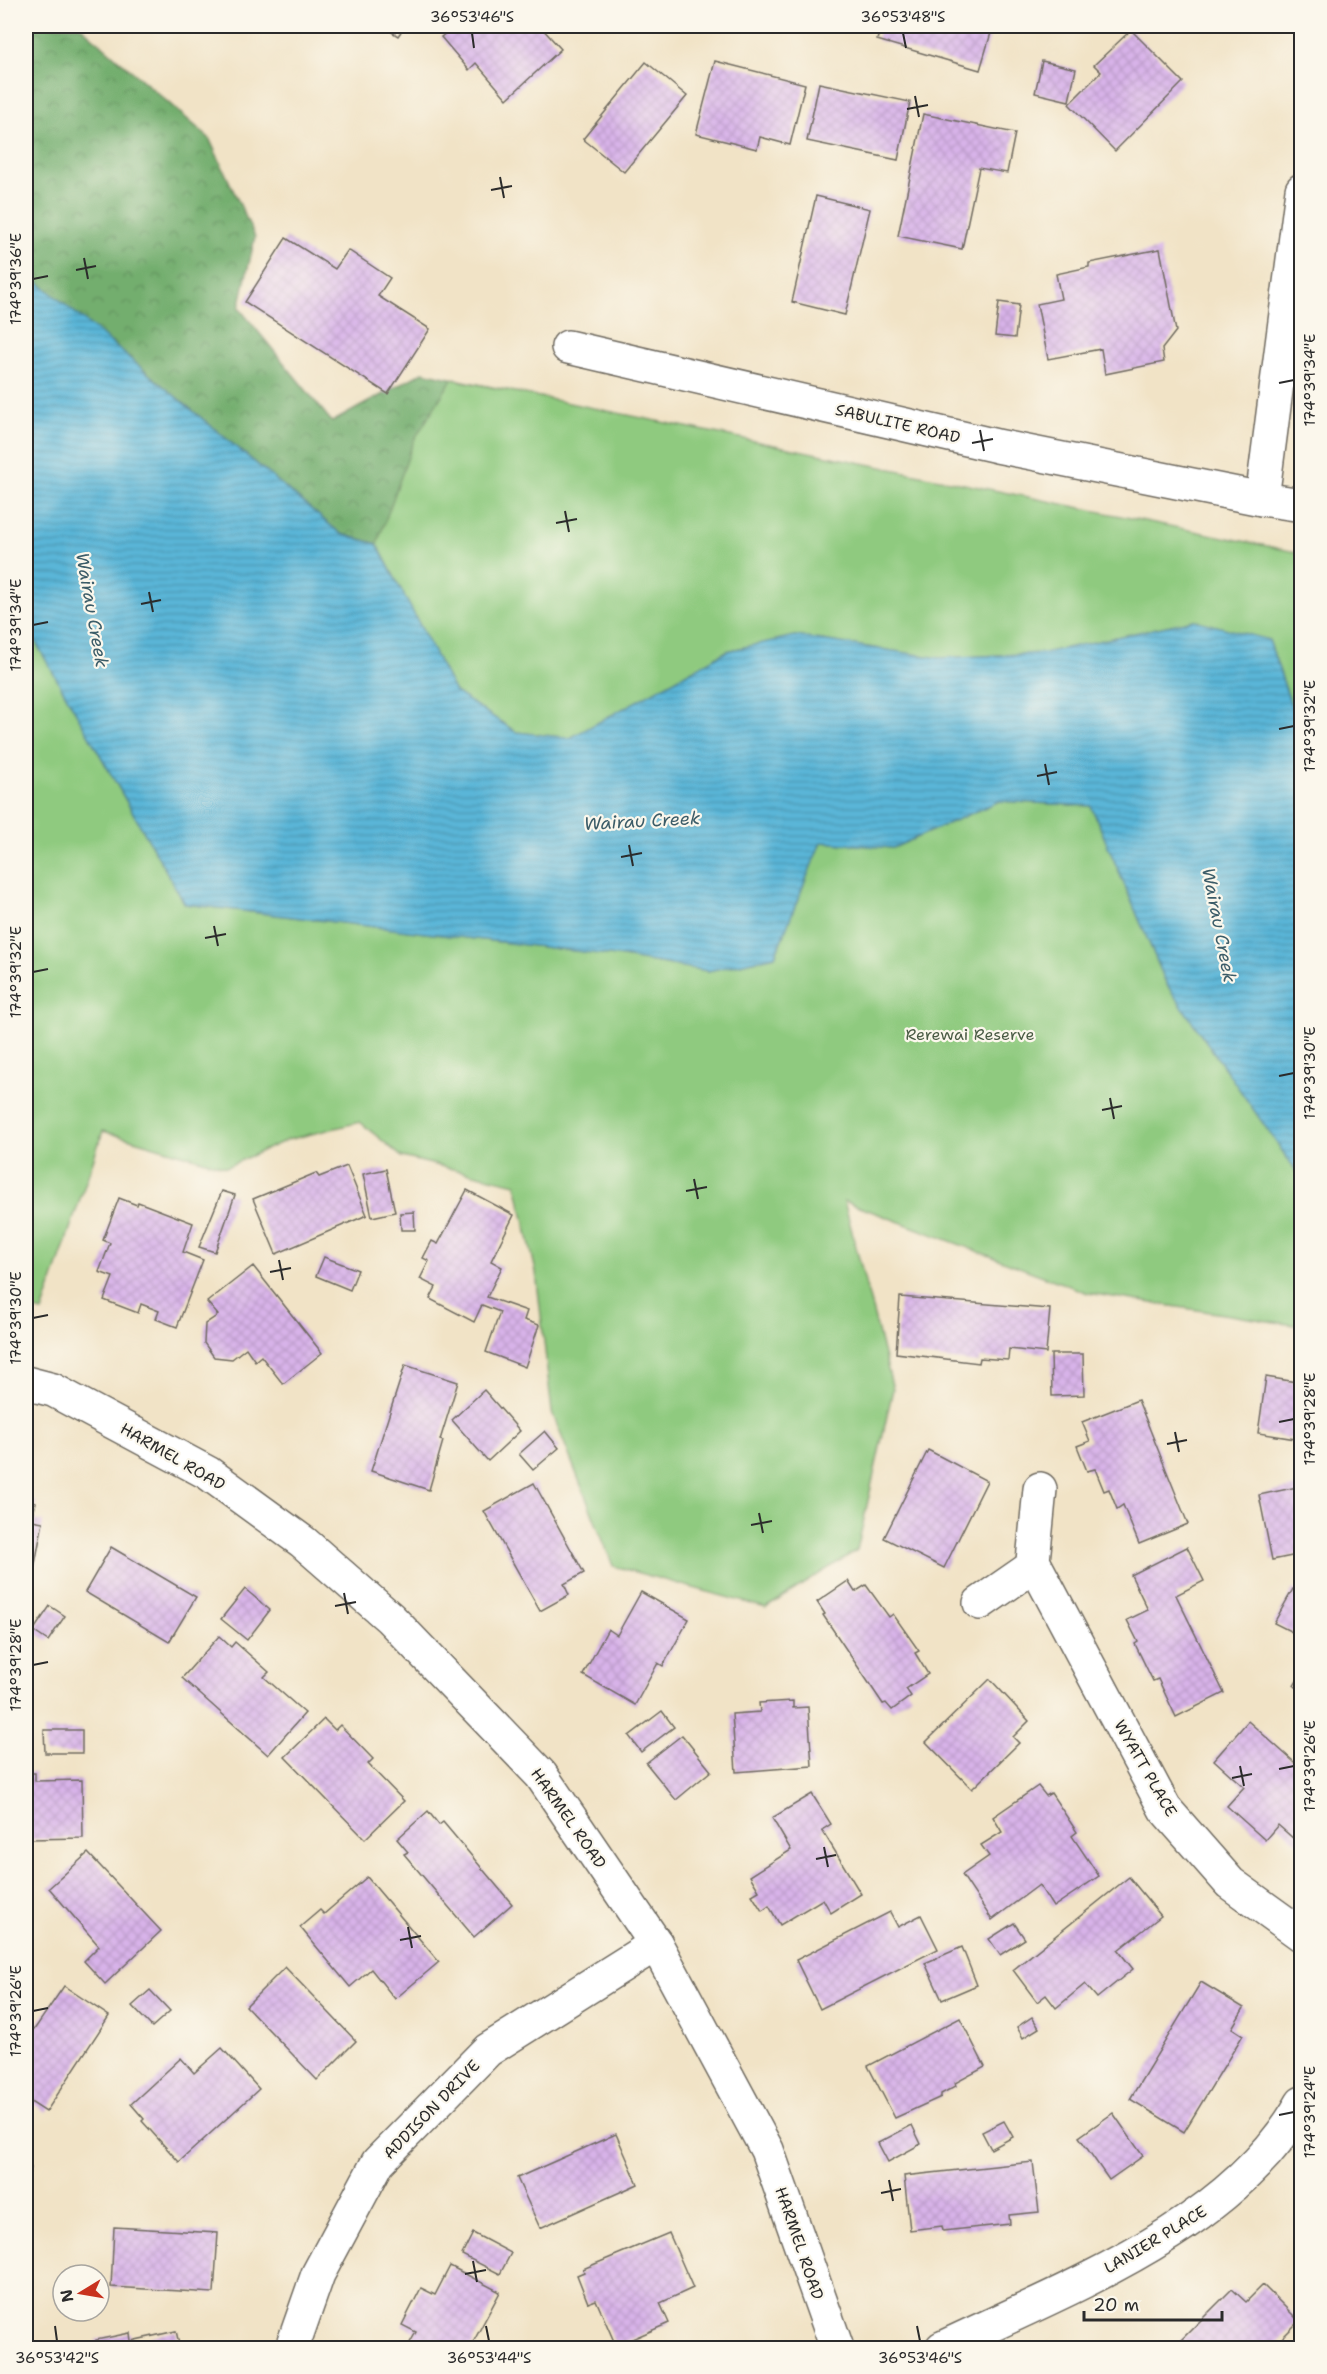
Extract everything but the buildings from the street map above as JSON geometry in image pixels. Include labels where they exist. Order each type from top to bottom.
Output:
[{"type":"street","points":[[1262,499],[1302,190]]},
{"type":"street","name":"SABULITE ROAD","points":[[568,347],[997,446],[1302,505]]},
{"type":"street","name":"HARMEL ROAD","points":[[26,1383],[54,1390],[208,1473],[303,1542],[390,1618],[541,1775],[656,1944],[767,2150],[837,2349]]},
{"type":"street","name":"WYATT PLACE","points":[[1040,1489],[1033,1561],[1165,1809],[1230,1883],[1302,1935]]},
{"type":"street","points":[[980,1603],[1035,1565]]},
{"type":"street","name":"ADDISON DRIVE","points":[[292,2349],[318,2274],[378,2162],[488,2050],[656,1944]]},
{"type":"street","name":"LANIER PLACE","points":[[942,2349],[1097,2274],[1220,2200],[1258,2163],[1287,2128],[1302,2103]]},
{"type":"green space","points":[[26,26],[80,26],[209,138],[255,237],[239,308],[332,422],[423,372],[1001,499],[1301,555],[1301,734],[1269,640],[1194,620],[1044,653],[727,651],[571,738],[455,692],[377,544],[341,534],[26,272]]},
{"type":"green space","points":[[452,379],[1301,553],[1301,734],[1269,640],[1194,620],[1044,653],[939,658],[795,636],[727,651],[571,738],[516,732],[455,692],[377,544],[414,440]]},
{"type":"green space","name":"Rerewai Reserve","points":[[26,625],[185,904],[617,956],[708,971],[775,956],[820,842],[893,848],[999,801],[1091,806],[1167,985],[1301,1178],[1301,1326],[1088,1293],[844,1201],[893,1389],[857,1550],[766,1608],[613,1566],[552,1412],[536,1272],[516,1184],[402,1157],[360,1122],[287,1140],[226,1167],[103,1131],[42,1312],[26,1308]]},
{"type":"water","name":"Wairau Creek","points":[[26,272],[341,534],[377,544],[455,692],[516,732],[570,738],[727,651],[795,636],[939,658],[1044,653],[1194,620],[1269,640],[1301,734],[1301,1178],[1167,985],[1091,806],[999,801],[893,848],[821,842],[775,956],[708,971],[617,956],[185,904],[26,625]]}]
